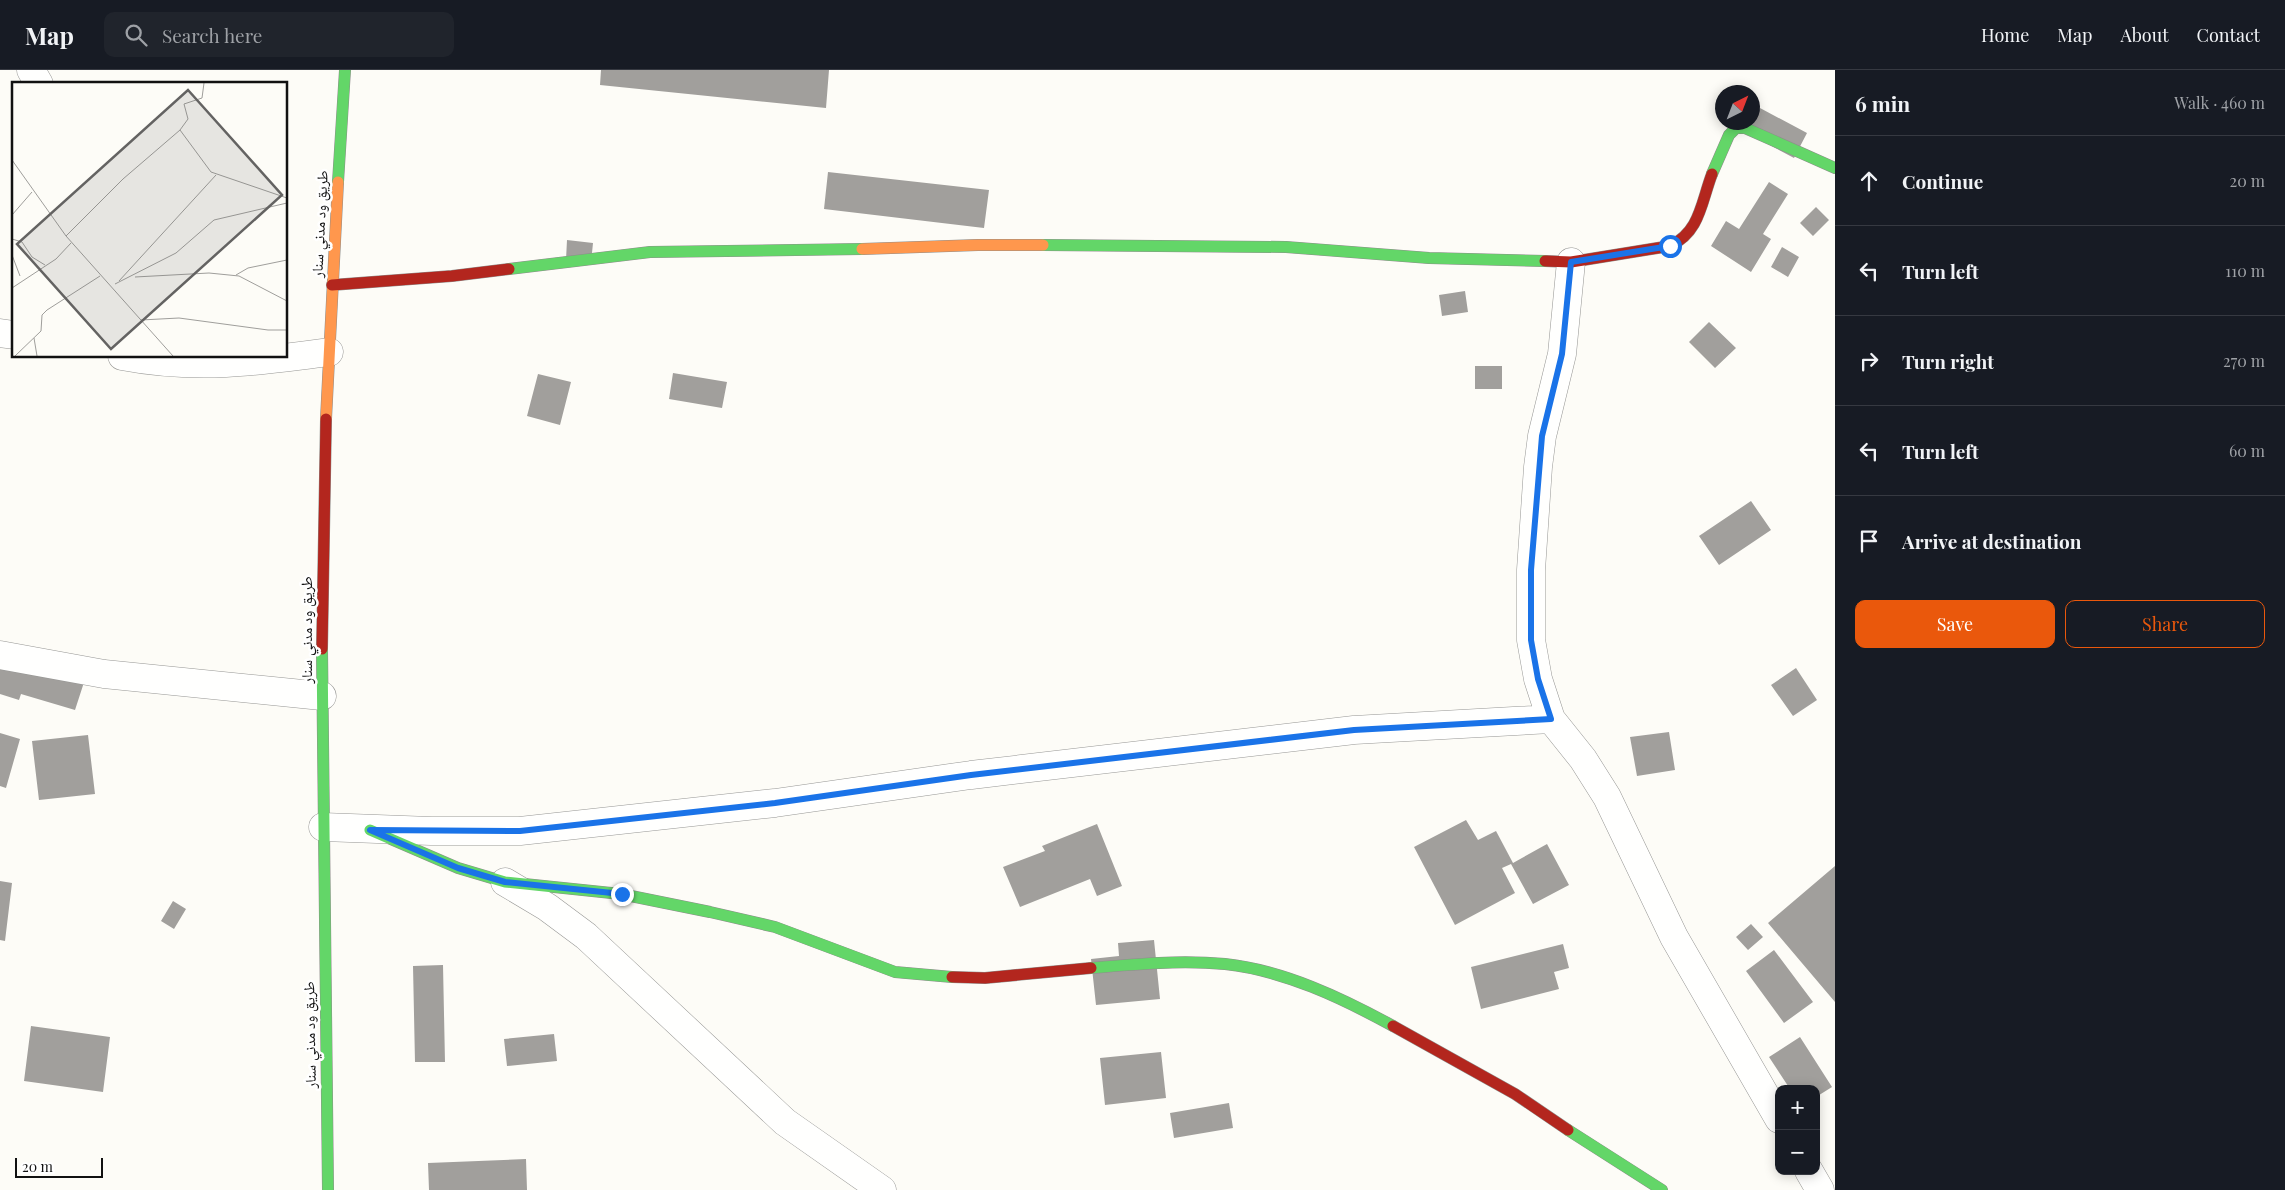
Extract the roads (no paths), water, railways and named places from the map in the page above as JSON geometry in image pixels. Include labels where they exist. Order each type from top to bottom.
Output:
[{"type":"main road","name":"طريق ود مدني سنار","points":[[333,1186],[323,827],[324,476],[332,285],[345,70]]},
{"type":"main road","points":[[332,285],[452,276],[650,252],[811,251],[978,245],[1286,247],[1429,258],[1571,262],[1670,246],[1684,240],[1693,229],[1711,176],[1729,135],[1736,128],[1745,128],[1835,168]]},
{"type":"main road","points":[[370,830],[458,868],[505,882],[622,894],[710,912],[775,927],[895,972],[931,976],[985,978],[1153,962],[1226,964],[1297,980],[1380,1019],[1515,1094],[1612,1160],[1662,1190]]},
{"type":"street","points":[[32,70],[38,82]]},
{"type":"street","points":[[1571,262],[1562,354],[1540,451],[1531,570],[1531,640],[1538,679],[1551,719],[1583,759],[1607,797],[1674,937],[1775,1112]]},
{"type":"street","points":[[288,357],[329,352]]},
{"type":"street","points":[[132,358],[156,363],[234,364],[282,358]]},
{"type":"street","points":[[0,655],[104,674],[322,696]]},
{"type":"street","points":[[323,827],[370,830],[520,831],[775,803],[971,775],[1354,730],[1551,719]]},
{"type":"street","points":[[505,882],[547,907],[586,936],[784,1122],[882,1190]]},
{"type":"street","points":[[1811,1175],[1820,1190]]}]
